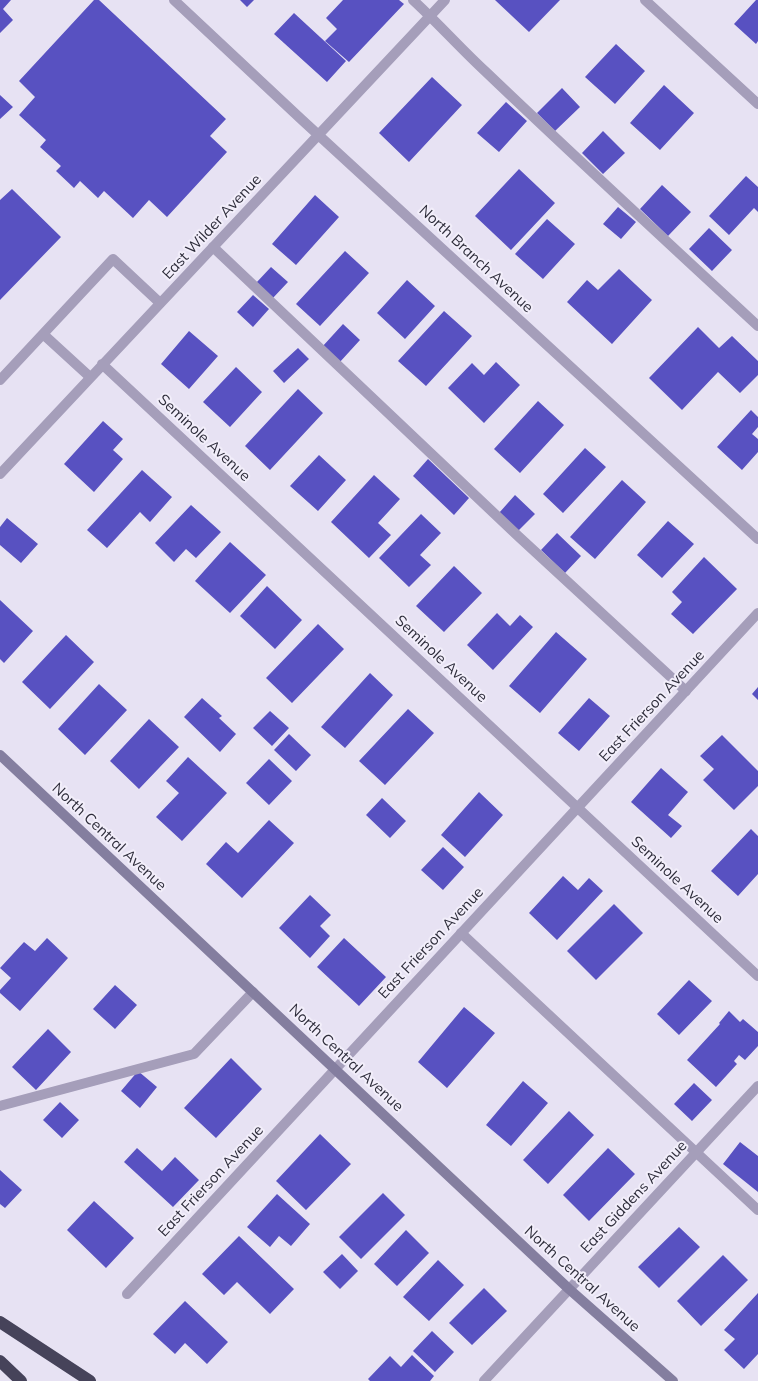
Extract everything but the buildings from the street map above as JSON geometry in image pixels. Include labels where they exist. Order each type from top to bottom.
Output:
[{"type":"highway","points":[[0,1322],[90,1381]]},
{"type":"highway","points":[[0,1361],[21,1381]]},
{"type":"street","name":"North Branch Avenue","points":[[174,0],[758,540]]},
{"type":"street","points":[[413,0],[486,72],[758,326]]},
{"type":"street","name":"East Wilder Avenue","points":[[0,474],[445,0]]},
{"type":"street","points":[[645,0],[758,104]]},
{"type":"street","points":[[213,247],[518,536],[686,691]]},
{"type":"street","points":[[0,380],[113,259],[160,303]]},
{"type":"street","points":[[43,334],[90,377]]},
{"type":"street","name":"Seminole Avenue","points":[[102,364],[758,976]]},
{"type":"street","name":"East Frierson Avenue","points":[[127,1294],[758,613]]},
{"type":"street","name":"North Central Avenue","points":[[0,756],[335,1068],[569,1289],[673,1381]]},
{"type":"street","points":[[461,934],[758,1210]]},
{"type":"street","points":[[0,1106],[194,1054],[253,992]]},
{"type":"street","name":"East Giddens Avenue","points":[[484,1381],[758,1086]]}]
